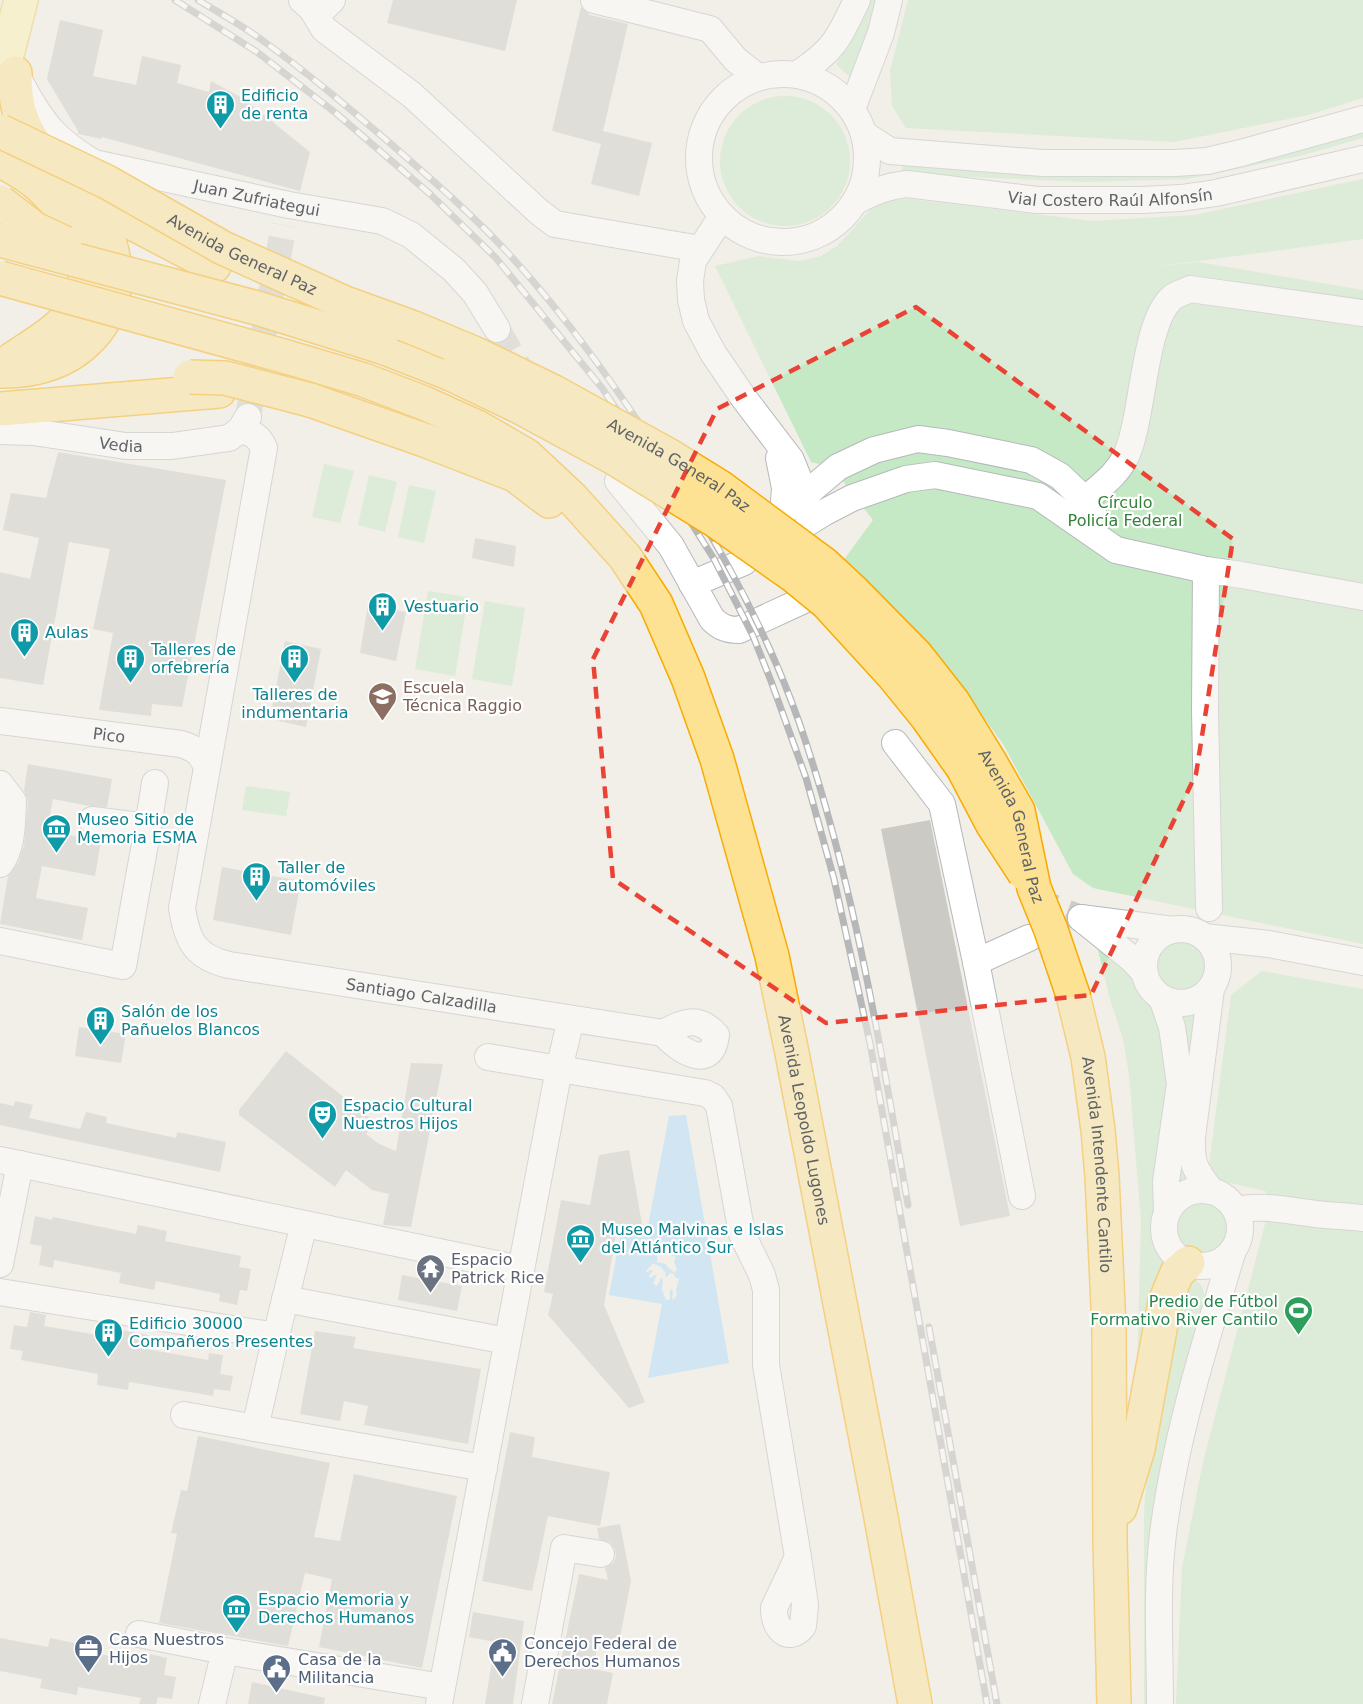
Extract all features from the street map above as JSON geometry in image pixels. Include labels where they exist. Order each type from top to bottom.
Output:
[{"type":"highway","points":[[0,369],[55,330],[70,315],[81,295],[84,270],[70,204],[29,134],[16,105],[8,67]]},
{"type":"highway","name":"Avenida General Paz","points":[[0,131],[106,182],[223,248],[345,303],[476,354],[554,392],[617,425],[720,487],[824,564],[916,655],[953,702],[1018,811],[1034,888]]},
{"type":"highway","points":[[0,160],[70,204],[95,215],[108,238],[114,256],[116,278],[110,307],[101,325],[88,341],[46,366],[33,369],[0,369]]},
{"type":"highway","points":[[0,202],[35,229],[141,276]]},
{"type":"highway","points":[[70,204],[214,266],[278,287],[345,303]]},
{"type":"highway","name":"Avenida General Paz","points":[[0,240],[257,308],[382,347],[451,374],[577,437],[716,521],[762,552],[827,603],[892,674],[927,717],[963,768],[993,825],[1034,888]]},
{"type":"highway","points":[[0,279],[287,357],[424,403],[479,428],[526,455],[572,498],[625,557]]},
{"type":"highway","points":[[4,410],[24,391],[47,385],[190,377],[225,378],[320,404],[515,475],[625,557]]},
{"type":"highway","points":[[4,410],[219,391],[320,404]]},
{"type":"highway","name":"Avenida Leopoldo Lugones","points":[[625,557],[656,604],[688,678],[720,771],[772,956],[915,1704]]},
{"type":"highway","name":"Avenida Intendente Cantilo","points":[[1034,888],[1073,995],[1088,1057],[1098,1130],[1109,1327],[1110,1541],[1114,1704]]},
{"type":"highway","points":[[1110,1541],[1137,1449],[1165,1302],[1177,1273],[1193,1264]]},
{"type":"main road","points":[[8,67],[21,0]]},
{"type":"street","points":[[594,0],[710,30],[736,60],[758,77]]},
{"type":"street","points":[[801,72],[831,89],[852,109],[865,135],[868,159],[864,183],[858,200],[839,222],[820,235],[798,242],[775,243],[752,237],[732,226],[707,196],[699,173],[699,149],[705,125],[717,104],[736,88],[758,77],[801,72],[823,57],[836,43],[857,0]]},
{"type":"street","points":[[852,109],[881,33],[889,0]]},
{"type":"street","points":[[310,2],[324,29],[412,95],[539,212],[555,224],[700,249]]},
{"type":"street","name":"Juan Zufriategui","points":[[8,67],[49,128],[71,149],[94,163],[286,215],[382,221],[411,235],[454,270],[475,293],[497,329]]},
{"type":"street","name":"Vial Costero Raúl Alfonsín","points":[[865,135],[890,151],[1043,163],[1175,163],[1207,161],[1363,119]]},
{"type":"street","name":"Vial Costero Raúl Alfonsín","points":[[858,200],[875,190],[907,184],[1037,200],[1181,198],[1216,193],[1363,159]]},
{"type":"street","points":[[722,216],[693,261],[690,280],[691,300],[696,321],[713,353],[791,460],[805,495],[809,522],[852,498],[906,479],[934,475],[1038,496],[1116,550],[1206,570],[1363,597]]},
{"type":"street","points":[[1085,500],[1115,474],[1126,457],[1133,436],[1156,322],[1173,297],[1190,289],[1363,313]]},
{"type":"street","name":"Vedia","points":[[4,410],[26,431],[99,443],[154,446],[224,440],[236,435],[244,423],[258,437],[264,448],[206,765]]},
{"type":"street","points":[[773,438],[782,467],[785,488],[783,514]]},
{"type":"street","points":[[805,495],[838,467],[874,450],[918,439],[948,443],[1032,460],[1060,476],[1085,500],[1116,550]]},
{"type":"street","points":[[618,482],[670,546],[712,619],[727,630],[739,630],[804,600]]},
{"type":"street","points":[[692,584],[744,562]]},
{"type":"street","points":[[1206,570],[1209,908]]},
{"type":"street","name":"Pico","points":[[0,722],[181,744],[193,748],[203,757],[206,765]]},
{"type":"street","points":[[895,743],[942,804],[1022,1196]]},
{"type":"street","name":"Santiago Calzadilla","points":[[206,765],[182,908],[185,928],[190,940],[198,951],[213,961],[663,1033]]},
{"type":"street","points":[[1,945],[123,966],[155,783]]},
{"type":"street","points":[[0,784],[13,801],[12,824],[6,857],[0,864]]},
{"type":"street","points":[[92,820],[148,827]]},
{"type":"street","points":[[1144,972],[1132,959],[1081,918],[1173,930],[1184,929],[1204,937],[1269,944],[1363,962]]},
{"type":"street","points":[[1173,930],[1153,941],[1147,950],[1144,972],[1153,991],[1162,998],[1183,1004],[1194,1001],[1231,960],[1269,944]]},
{"type":"street","points":[[1204,937],[1216,954],[1191,1157],[1197,1172],[1211,1191]]},
{"type":"street","points":[[976,962],[1029,938]]},
{"type":"street","points":[[1162,998],[1172,1027],[1180,1083],[1166,1181],[1167,1211],[1164,1226],[1166,1241],[1175,1254],[1193,1264],[1210,1287],[1214,1313]]},
{"type":"street","points":[[140,1635],[440,1696],[520,1269],[571,1019]]},
{"type":"street","points":[[488,1057],[705,1093],[719,1106],[742,1234],[762,1275],[766,1290],[766,1365],[798,1557]]},
{"type":"street","points":[[0,1264],[10,1162],[520,1269]]},
{"type":"street","points":[[1160,1704],[1160,1591],[1163,1535],[1187,1412],[1214,1313],[1239,1237],[1240,1223],[1236,1210],[1225,1198],[1211,1191],[1194,1190],[1178,1197],[1167,1211]]},
{"type":"street","points":[[1236,1210],[1269,1208],[1363,1218]]},
{"type":"street","points":[[255,1428],[304,1224]]},
{"type":"street","points":[[1193,1264],[1211,1265],[1224,1259],[1233,1250]]},
{"type":"street","points":[[0,1292],[276,1336]]},
{"type":"street","points":[[285,1299],[507,1341]]},
{"type":"street","points":[[184,1415],[484,1468]]},
{"type":"street","points":[[535,1704],[564,1548],[601,1554]]},
{"type":"street","points":[[212,1704],[225,1651]]},
{"type":"highlighted area","points":[[916,307],[1233,539],[1196,774],[1091,995],[826,1023],[613,879],[593,659],[717,409]]},
{"type":"green space","points":[[869,0],[877,0],[852,79],[836,64],[856,32]]},
{"type":"green space","points":[[908,0],[1363,0],[1363,98],[1308,115],[1174,142],[906,128],[892,106],[890,71]]},
{"type":"green space","points":[[785,96],[810,101],[831,115],[845,136],[850,161],[845,186],[831,207],[810,221],[785,226],[760,221],[739,207],[725,186],[720,161],[725,136],[739,115],[760,101]]},
{"type":"green space","points":[[1363,131],[1363,138],[1300,156],[1187,179],[1086,182],[901,174],[903,164],[1139,174]]},
{"type":"green space","name":"Círculo Policía Federal","points":[[1363,179],[1363,239],[1146,268],[1198,262],[1363,290],[1363,944],[1093,888],[1073,874],[1003,744],[942,661],[840,565],[873,520],[832,467],[811,462],[715,266],[759,256],[799,261],[821,256],[837,246],[872,208],[891,200],[910,199],[1092,221],[1194,215]]},
{"type":"green space","points":[[324,464],[354,471],[340,523],[312,517]]},
{"type":"green space","points":[[369,475],[397,482],[385,532],[358,525]]},
{"type":"green space","points":[[409,485],[436,491],[424,543],[398,537]]},
{"type":"green space","points":[[428,591],[468,597],[455,676],[415,669]]},
{"type":"green space","points":[[485,601],[525,608],[512,686],[472,679]]},
{"type":"green space","points":[[246,786],[290,792],[286,816],[242,810]]},
{"type":"green space","points":[[1174,936],[1187,937],[1200,944],[1207,958],[1203,979],[1199,985],[1184,995],[1167,993],[1155,979],[1152,969],[1152,950],[1162,941]]},
{"type":"green space","points":[[1096,941],[1126,967],[1151,997],[1164,1020],[1171,1056],[1168,1124],[1153,1225],[1157,1246],[1171,1265],[1137,1372],[1141,1221],[1129,1075],[1123,1039],[1109,996]]},
{"type":"green space","name":"Predio de Fútbol Formativo River Cantilo","points":[[1262,971],[1363,989],[1363,1704],[1176,1704],[1182,1568],[1203,1462],[1271,1201],[1265,1191],[1221,1181],[1209,1165],[1231,995]]},
{"type":"green space","points":[[1201,1005],[1193,1178],[1175,1189],[1173,1009],[1189,1010]]},
{"type":"green space","points":[[1199,1200],[1210,1202],[1219,1208],[1225,1217],[1227,1228],[1225,1239],[1219,1248],[1210,1254],[1199,1256],[1188,1254],[1179,1248],[1173,1239],[1171,1228],[1173,1217],[1179,1208],[1188,1202]]},
{"type":"green space","points":[[1193,1277],[1202,1286],[1206,1302],[1148,1704],[1144,1704],[1144,1511],[1150,1437],[1175,1288]]},
{"type":"water","points":[[686,1115],[729,1363],[648,1378],[662,1304],[609,1295],[620,1237],[647,1231],[669,1116]],"holes":[[[654,1237],[658,1249],[664,1245],[666,1246],[665,1251],[668,1252],[669,1247],[675,1244],[671,1255],[676,1257],[675,1273],[666,1264],[657,1262],[657,1252],[651,1255],[648,1246],[653,1242]],[[653,1263],[661,1267],[666,1278],[670,1273],[679,1279],[677,1295],[674,1299],[672,1299],[671,1289],[670,1299],[666,1300],[662,1290],[663,1279],[661,1278],[657,1286],[653,1284],[657,1274],[650,1278],[653,1271],[650,1270],[647,1273],[646,1271]]]},
{"type":"building","points":[[393,0],[517,0],[505,51],[387,23]]},
{"type":"building","points":[[581,7],[590,15],[628,24],[603,131],[652,143],[639,196],[591,184],[601,144],[552,131]]},
{"type":"building","points":[[60,20],[103,30],[93,76],[136,85],[142,56],[181,65],[177,83],[209,92],[211,81],[244,99],[310,152],[300,191],[102,137],[102,139],[78,134],[47,79]]},
{"type":"building","points":[[58,452],[226,480],[182,707],[152,704],[151,716],[99,710],[113,633],[93,629],[110,549],[69,542],[43,685],[0,678],[0,572],[30,579],[39,538],[3,530],[11,493],[46,498]]},
{"type":"building","points":[[475,538],[516,546],[514,567],[472,558]]},
{"type":"building","name":"Vestuario","points":[[368,605],[406,612],[396,661],[360,653]]},
{"type":"building","name":"Talleres de indumentaria","points":[[285,641],[321,649],[306,727],[270,719]]},
{"type":"building","name":"Museo Sitio de Memoria ESMA","points":[[28,764],[112,779],[107,807],[53,799],[47,831],[101,841],[95,876],[42,866],[36,898],[88,908],[82,940],[0,924],[8,876],[18,863],[24,845],[28,802],[24,790]]},
{"type":"building","points":[[930,820],[1010,1216],[960,1226],[881,829]]},
{"type":"building","name":"Taller de automóviles","points":[[222,867],[301,881],[291,935],[213,920]]},
{"type":"building","name":"Salón de los Pañuelos Blancos","points":[[79,1027],[126,1034],[121,1063],[75,1056]]},
{"type":"building","name":"Espacio Cultural Nuestros Hijos","points":[[286,1051],[375,1122],[366,1134],[379,1144],[396,1151],[411,1063],[443,1064],[411,1227],[383,1225],[389,1194],[372,1190],[346,1170],[335,1187],[239,1115],[239,1110]]},
{"type":"building","points":[[15,1101],[33,1105],[29,1118],[80,1129],[86,1112],[107,1117],[106,1123],[176,1138],[177,1132],[226,1142],[220,1172],[0,1125],[0,1103],[14,1106]]},
{"type":"building","name":"Museo Malvinas e Islas del Atlántico Sur","points":[[629,1150],[643,1230],[616,1234],[604,1305],[645,1402],[629,1408],[548,1315],[553,1294],[544,1292],[561,1200],[590,1205],[599,1155]]},
{"type":"building","points":[[35,1216],[52,1220],[53,1217],[136,1234],[138,1225],[167,1231],[165,1241],[241,1256],[239,1267],[251,1269],[247,1291],[240,1290],[237,1305],[219,1301],[220,1294],[156,1281],[154,1290],[119,1283],[121,1273],[54,1260],[53,1268],[39,1265],[42,1246],[30,1244]]},
{"type":"building","name":"Espacio Patrick Rice","points":[[402,1275],[462,1286],[457,1311],[398,1300]]},
{"type":"building","name":"Edificio 30000 Compañeros Presentes","points":[[30,1312],[46,1315],[44,1326],[109,1337],[111,1328],[148,1335],[146,1349],[208,1360],[209,1353],[223,1355],[220,1374],[233,1376],[230,1391],[214,1389],[213,1396],[129,1382],[128,1390],[97,1385],[98,1374],[21,1360],[23,1351],[10,1349],[14,1325],[27,1327]]},
{"type":"building","points":[[315,1331],[356,1337],[353,1348],[481,1369],[468,1444],[364,1425],[368,1406],[344,1401],[340,1421],[300,1414]]},
{"type":"building","points":[[510,1432],[535,1437],[532,1457],[610,1472],[600,1526],[548,1516],[532,1591],[482,1581]]},
{"type":"building","points":[[198,1436],[330,1463],[314,1537],[340,1541],[354,1474],[457,1496],[422,1668],[319,1647],[332,1579],[305,1573],[288,1646],[159,1623],[177,1534],[171,1533],[181,1490],[187,1491]]},
{"type":"building","points":[[620,1524],[631,1581],[618,1647],[598,1643],[593,1669],[613,1673],[607,1704],[552,1704],[579,1574],[608,1580],[605,1568],[613,1563],[616,1557],[615,1549],[610,1542],[599,1539],[597,1528]]},
{"type":"building","points":[[473,1612],[524,1621],[513,1704],[485,1704],[495,1642],[469,1637]]},
{"type":"building","name":"Casa Nuestros Hijos","points":[[0,1638],[48,1647],[50,1638],[84,1645],[83,1651],[148,1663],[150,1654],[167,1658],[164,1675],[176,1677],[172,1699],[158,1697],[156,1704],[139,1704],[141,1698],[78,1687],[77,1695],[40,1688],[42,1679],[0,1671]]},
{"type":"building","name":"Casa de la Militancia","points":[[252,1682],[325,1698],[324,1704],[248,1704]]},
{"type":"tunnel","points":[[248,417],[284,225]]},
{"type":"tunnel","points":[[497,329],[528,383]]},
{"type":"tunnel","points":[[1035,892],[1047,905],[1081,918]]},
{"type":"railway","points":[[175,0],[257,52],[337,114],[430,194],[496,258],[602,388],[714,559],[753,636],[806,778],[834,879],[870,1043],[987,1704]]},
{"type":"railway","points":[[198,0],[258,37],[314,79],[421,170],[494,239],[550,301],[589,352],[644,430],[702,520],[771,652],[799,722],[818,781],[835,840],[863,961],[908,1205]]},
{"type":"railway","points":[[929,1327],[997,1704]]},
{"type":"place","name":"Edificio de renta","points":[[220,130]]},
{"type":"place","name":"Vestuario","points":[[383,632]]},
{"type":"place","name":"Aulas","points":[[24,658]]},
{"type":"place","name":"Talleres de orfebrería","points":[[130,684]]},
{"type":"place","name":"Talleres de indumentaria","points":[[295,684]]},
{"type":"place","name":"Escuela Técnica Raggio","points":[[382,722]]},
{"type":"place","name":"Museo Sitio de Memoria ESMA","points":[[56,854]]},
{"type":"place","name":"Taller de automóviles","points":[[257,902]]},
{"type":"place","name":"Salón de los Pañuelos Blancos","points":[[100,1046]]},
{"type":"place","name":"Espacio Cultural Nuestros Hijos","points":[[322,1140]]},
{"type":"place","name":"Museo Malvinas e Islas del Atlántico Sur","points":[[580,1264]]},
{"type":"place","name":"Espacio Patrick Rice","points":[[430,1294]]},
{"type":"place","name":"Predio de Fútbol Formativo River Cantilo","points":[[1299,1336]]},
{"type":"place","name":"Edificio 30000 Compañeros Presentes","points":[[108,1358]]},
{"type":"place","name":"Espacio Memoria y Derechos Humanos","points":[[237,1634]]},
{"type":"place","name":"Casa Nuestros Hijos","points":[[88,1674]]},
{"type":"place","name":"Concejo Federal de Derechos Humanos","points":[[503,1678]]},
{"type":"place","name":"Casa de la Militancia","points":[[277,1694]]}]
